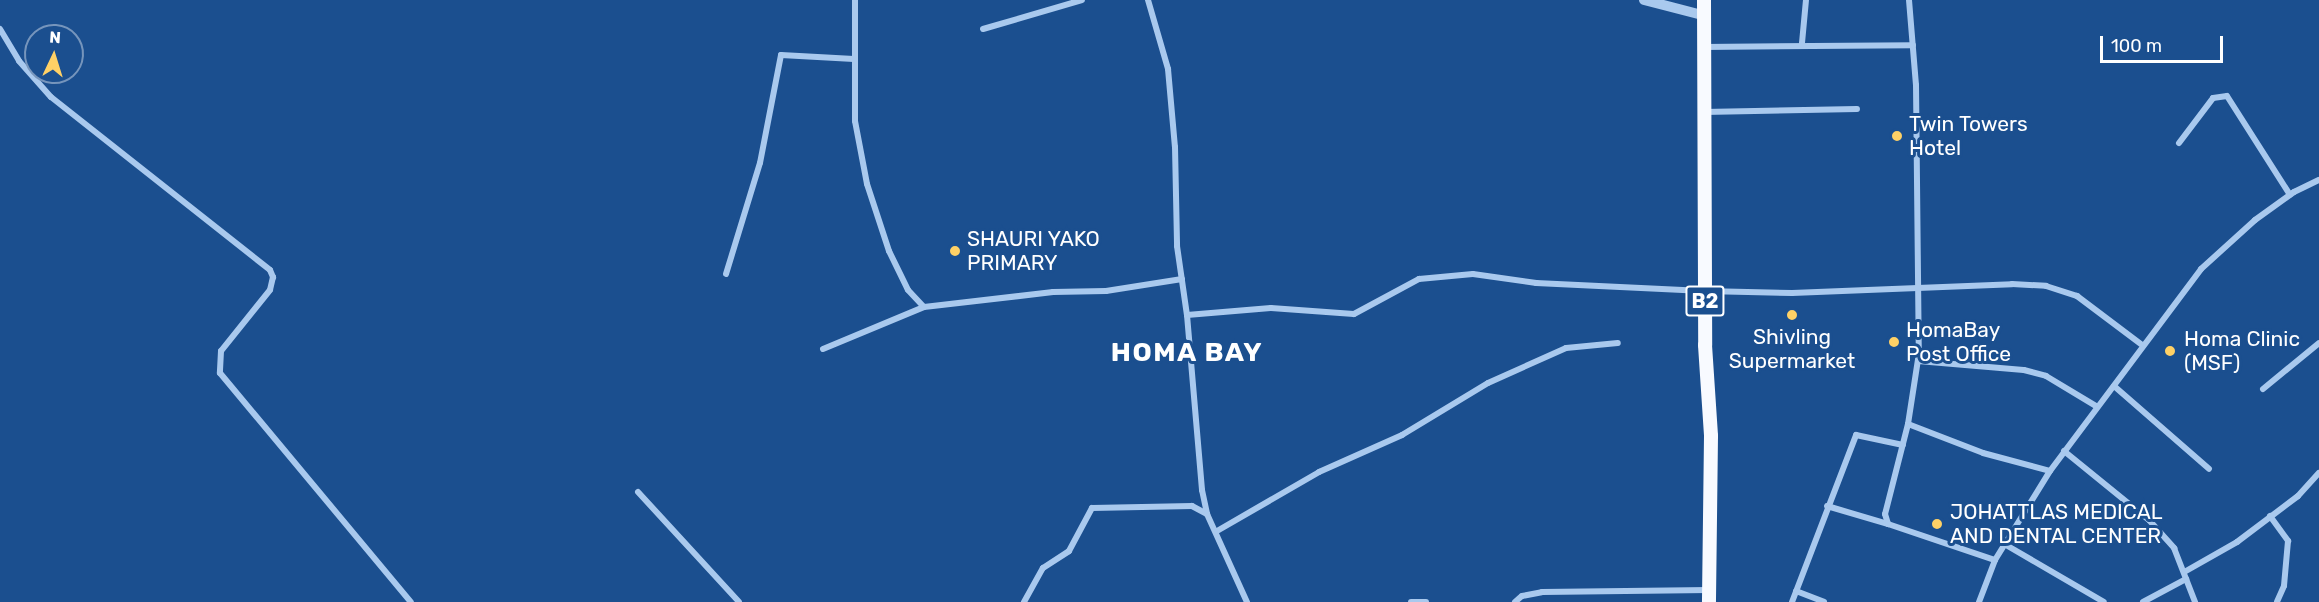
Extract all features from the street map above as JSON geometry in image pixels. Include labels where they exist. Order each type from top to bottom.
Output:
[{"type":"highway","name":"B2","points":[[1704,0],[1702,15],[1704,291],[1711,436],[1709,596]]},
{"type":"street","points":[[855,0],[855,121],[867,184],[889,251],[908,290],[924,307]]},
{"type":"street","points":[[983,29],[1083,0]]},
{"type":"street","points":[[1148,0],[1168,69],[1196,452],[1207,514],[1217,531],[1246,602]]},
{"type":"street","points":[[1644,0],[1702,15]]},
{"type":"street","points":[[1802,43],[1806,0]]},
{"type":"street","points":[[1888,524],[1886,514],[1908,424],[1918,361],[1913,45],[1909,0]]},
{"type":"street","points":[[0,29],[19,61],[51,97],[270,270],[270,290],[221,351],[220,373],[411,602]]},
{"type":"street","points":[[1703,47],[1802,43],[1913,45]]},
{"type":"street","points":[[726,274],[760,163],[781,55],[854,59]]},
{"type":"street","points":[[2179,143],[2214,98],[2227,96],[2290,195]]},
{"type":"street","points":[[1704,112],[1857,109]]},
{"type":"street","points":[[1979,602],[1995,560],[2050,471],[2096,406],[2114,386],[2141,344],[2201,269],[2290,195],[2319,180]]},
{"type":"street","points":[[1187,315],[1271,308],[1354,314],[1419,279],[1451,275],[1704,291],[1792,292],[1975,284],[2046,286],[2077,296],[2141,344]]},
{"type":"street","points":[[823,349],[924,307],[1042,293],[1106,291],[1182,279]]},
{"type":"street","points":[[1217,531],[1319,472],[1402,435],[1497,378],[1566,348],[1618,344]]},
{"type":"street","points":[[2263,389],[2319,344]]},
{"type":"street","points":[[1918,361],[2024,370],[2061,384],[2096,406]]},
{"type":"street","points":[[2114,386],[2209,469]]},
{"type":"street","points":[[1908,424],[1983,453],[2050,471]]},
{"type":"street","points":[[1792,602],[1856,435],[1903,445]]},
{"type":"street","points":[[2064,452],[2149,520],[2174,548],[2186,571],[2186,579],[2195,602]]},
{"type":"street","points":[[2186,571],[2236,543],[2298,496],[2319,473]]},
{"type":"street","points":[[638,492],[739,602]]},
{"type":"street","points":[[1024,602],[1037,585],[1043,568],[1070,551],[1092,508],[1192,506],[1207,514]]},
{"type":"street","points":[[1827,506],[1995,560]]},
{"type":"street","points":[[2270,516],[2288,541],[2284,586],[2277,602]]},
{"type":"street","points":[[2006,545],[2104,602]]},
{"type":"street","points":[[2144,602],[2186,579]]},
{"type":"street","points":[[1796,591],[1824,602]]},
{"type":"street","points":[[1515,602],[1522,596],[1542,592],[1709,596]]},
{"type":"street","points":[[1610,602],[1612,594]]},
{"type":"street","points":[[1411,602],[1426,602]]},
{"type":"place","name":"Twin Towers Hotel","points":[[1897,136]]},
{"type":"place","name":"SHAURI YAKO PRIMARY","points":[[955,251]]},
{"type":"place","name":"Shivling Supermarket","points":[[1792,315]]},
{"type":"place","name":"HomaBay Post Office","points":[[1894,342]]},
{"type":"place","name":"Homa Clinic (MSF)","points":[[2170,351]]},
{"type":"place","name":"JOHATTLAS MEDICAL AND DENTAL CENTER","points":[[1937,524]]},
{"type":"district","name":"HOMA BAY","points":[[1187,353]]}]
